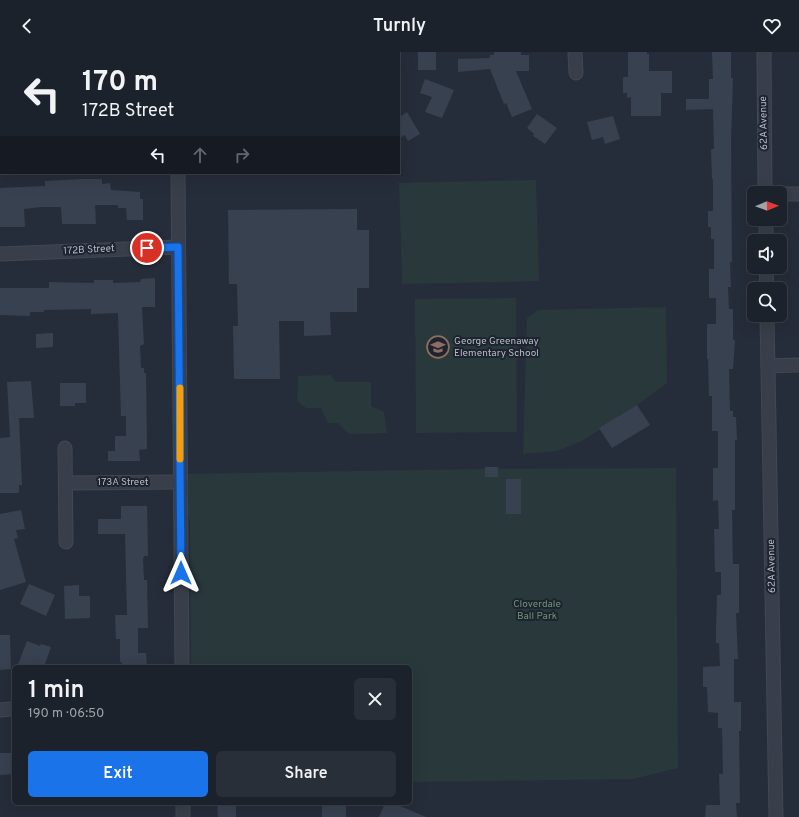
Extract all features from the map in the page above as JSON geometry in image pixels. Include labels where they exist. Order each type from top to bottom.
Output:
[{"type":"street","points":[[576,52],[576,72]]},
{"type":"street","name":"62A Avenue","points":[[764,52],[765,186]]},
{"type":"street","points":[[178,174],[182,665]]},
{"type":"street","points":[[787,194],[799,194]]},
{"type":"street","name":"172B Street","points":[[0,254],[178,247]]},
{"type":"street","name":"62A Avenue","points":[[767,322],[776,817]]},
{"type":"street","points":[[768,366],[799,365]]},
{"type":"street","points":[[65,448],[66,542]]},
{"type":"street","name":"173A Street","points":[[66,483],[180,482]]},
{"type":"street","points":[[183,805],[183,817]]},
{"type":"green space","points":[[536,180],[539,281],[402,284],[399,183]]},
{"type":"green space","points":[[516,298],[517,432],[416,433],[415,299]]},
{"type":"green space","points":[[666,307],[667,383],[637,405],[582,441],[557,451],[523,454],[527,318],[538,310]]},
{"type":"green space","points":[[330,375],[336,382],[371,382],[371,406],[384,412],[387,433],[349,434],[338,423],[328,423],[321,408],[306,408],[297,401],[298,376]]},
{"type":"green space","name":"Cloverdale Ball Park","points":[[676,468],[678,768],[633,779],[412,782],[412,665],[191,665],[190,521],[187,514],[186,474],[482,469]]},
{"type":"building","points":[[418,52],[436,52],[436,70],[418,70]]},
{"type":"building","points":[[494,52],[521,52],[521,55],[529,55],[529,71],[516,71],[532,109],[512,117],[506,103],[504,104],[490,69],[458,72],[458,59],[490,58],[490,55],[494,55]]},
{"type":"building","points":[[628,52],[647,52],[647,54],[649,54],[649,71],[672,71],[672,93],[661,93],[661,116],[631,116],[631,97],[627,98],[627,93],[623,93],[623,77],[628,77]]},
{"type":"building","points":[[712,52],[731,52],[731,78],[733,78],[731,143],[732,262],[730,262],[731,287],[728,287],[729,309],[733,309],[733,340],[735,340],[733,369],[729,369],[730,411],[733,411],[733,417],[736,417],[737,440],[735,440],[735,510],[732,510],[733,564],[739,564],[739,613],[736,613],[738,659],[734,659],[734,702],[741,702],[741,731],[739,731],[740,803],[736,803],[737,817],[705,817],[706,805],[720,805],[719,774],[723,774],[722,728],[718,728],[718,713],[708,712],[707,687],[703,687],[703,667],[720,666],[719,643],[716,643],[716,629],[717,595],[721,595],[721,572],[715,572],[714,529],[719,529],[718,500],[713,501],[713,468],[718,468],[718,431],[712,431],[712,396],[709,396],[707,359],[707,324],[716,324],[716,298],[709,298],[709,269],[714,269],[714,239],[711,239],[711,227],[708,227],[708,211],[713,211],[711,149],[714,149],[713,109],[686,110],[686,99],[709,99],[709,79],[713,79]]},
{"type":"building","points":[[425,79],[454,90],[442,118],[425,112],[432,97],[420,93]]},
{"type":"building","points":[[407,112],[420,134],[408,141],[405,135],[400,138],[400,116]]},
{"type":"building","points":[[537,114],[557,128],[545,144],[533,136],[534,134],[527,128]]},
{"type":"building","points":[[613,116],[620,139],[605,144],[603,137],[592,140],[587,122]]},
{"type":"building","points":[[102,179],[102,184],[110,183],[111,190],[140,192],[140,199],[143,199],[143,220],[127,220],[126,208],[118,208],[118,205],[95,205],[96,224],[62,224],[61,207],[41,207],[24,209],[25,227],[0,227],[0,188],[45,186],[45,181]]},
{"type":"building","points":[[357,209],[357,230],[369,230],[369,288],[357,288],[357,312],[330,312],[331,335],[304,336],[304,321],[279,321],[280,379],[234,379],[233,326],[238,326],[237,284],[229,284],[228,210]]},
{"type":"building","points":[[155,278],[155,307],[142,307],[144,344],[140,346],[141,368],[144,368],[144,373],[146,373],[147,449],[139,450],[140,461],[108,461],[108,451],[115,451],[115,436],[126,436],[126,416],[121,416],[118,313],[91,314],[91,309],[44,310],[44,312],[30,312],[30,316],[0,315],[0,288],[49,288],[49,282],[94,283],[94,280],[113,280],[113,283],[140,282],[141,279]]},
{"type":"building","points":[[53,333],[53,347],[36,348],[36,334]]},
{"type":"building","points":[[31,381],[34,418],[19,418],[22,485],[19,485],[19,493],[0,493],[0,438],[10,437],[7,382]]},
{"type":"building","points":[[60,383],[86,383],[86,403],[75,403],[75,406],[60,406]]},
{"type":"building","points":[[637,405],[650,425],[612,448],[599,428]]},
{"type":"building","points":[[485,467],[498,467],[498,477],[485,477]]},
{"type":"building","points":[[506,479],[521,479],[521,514],[506,514]]},
{"type":"building","points":[[121,506],[147,506],[148,556],[144,556],[143,559],[144,580],[147,580],[148,628],[138,628],[138,653],[146,653],[147,665],[122,665],[122,662],[120,662],[120,639],[116,639],[115,615],[127,615],[125,534],[98,534],[98,519],[121,519]]},
{"type":"building","points":[[21,510],[25,529],[16,530],[18,538],[14,539],[26,582],[0,590],[0,514]]},
{"type":"building","points":[[29,584],[55,595],[46,616],[20,604]]},
{"type":"building","points":[[79,585],[79,596],[90,596],[90,618],[65,619],[64,586]]},
{"type":"building","points":[[0,635],[10,635],[11,669],[0,670]]},
{"type":"building","points":[[27,641],[40,646],[41,644],[51,647],[45,665],[18,665]]},
{"type":"building","points":[[0,753],[12,753],[12,774],[0,775]]},
{"type":"building","points":[[217,805],[236,805],[236,817],[218,817]]},
{"type":"building","points":[[322,805],[346,805],[346,817],[322,817]]},
{"type":"building","points":[[384,805],[398,805],[426,817],[379,817]]},
{"type":"slow traffic","points":[[180,388],[180,459]]},
{"type":"place","name":"George Greenaway Elementary School","points":[[438,347]]},
{"type":"route","points":[[147,248],[178,247],[181,434],[181,573]]}]
